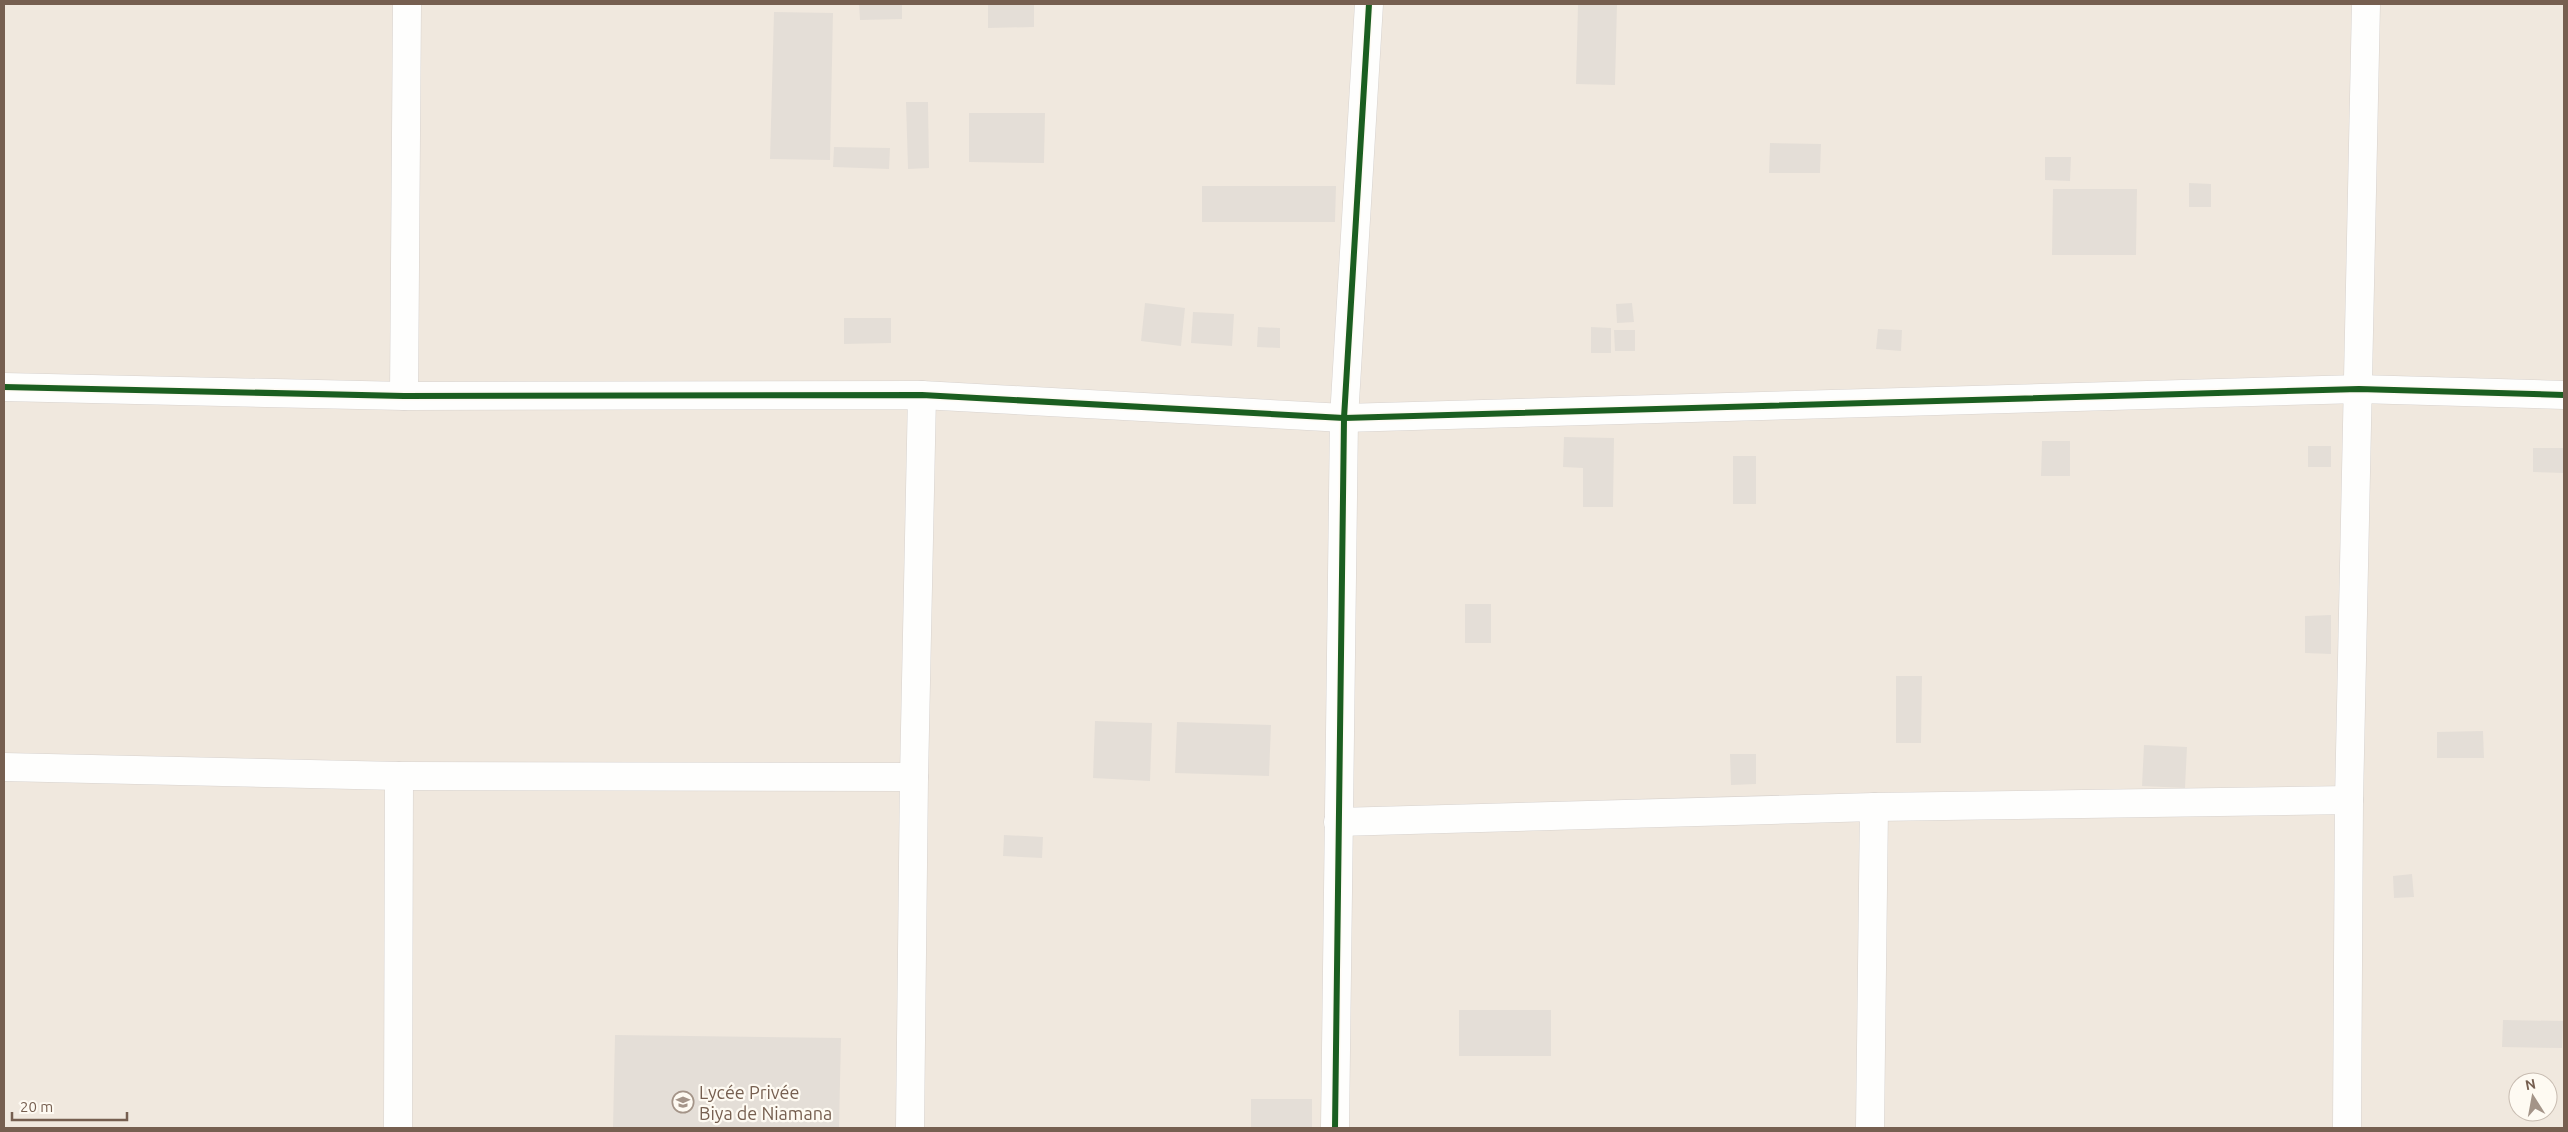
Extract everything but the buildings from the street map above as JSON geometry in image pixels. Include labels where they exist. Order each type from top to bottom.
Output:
[{"type":"street","points":[[404,396],[407,4]]},
{"type":"street","points":[[1335,1128],[1344,418],[1369,4]]},
{"type":"street","points":[[2347,1128],[2349,800],[2366,4]]},
{"type":"street","points":[[4,387],[404,396],[922,395],[1344,418],[2359,389],[2564,395]]},
{"type":"street","points":[[910,1128],[914,777],[922,395]]},
{"type":"street","points":[[4,767],[399,776],[914,777]]},
{"type":"street","points":[[398,1128],[399,776]]},
{"type":"street","points":[[1338,822],[1874,807],[2349,800]]},
{"type":"street","points":[[1870,1128],[1874,807]]},
{"type":"shaded area","points":[[4,4],[2564,4],[2564,1128],[4,1128]]},
{"type":"cycle path","points":[[1335,1128],[1344,418],[1369,4]]},
{"type":"cycle path","points":[[4,387],[404,396],[922,395],[1344,418],[2359,389],[2564,395]]},
{"type":"place","name":"Lycée Privée Biya de Niamana","points":[[683,1102]]}]
